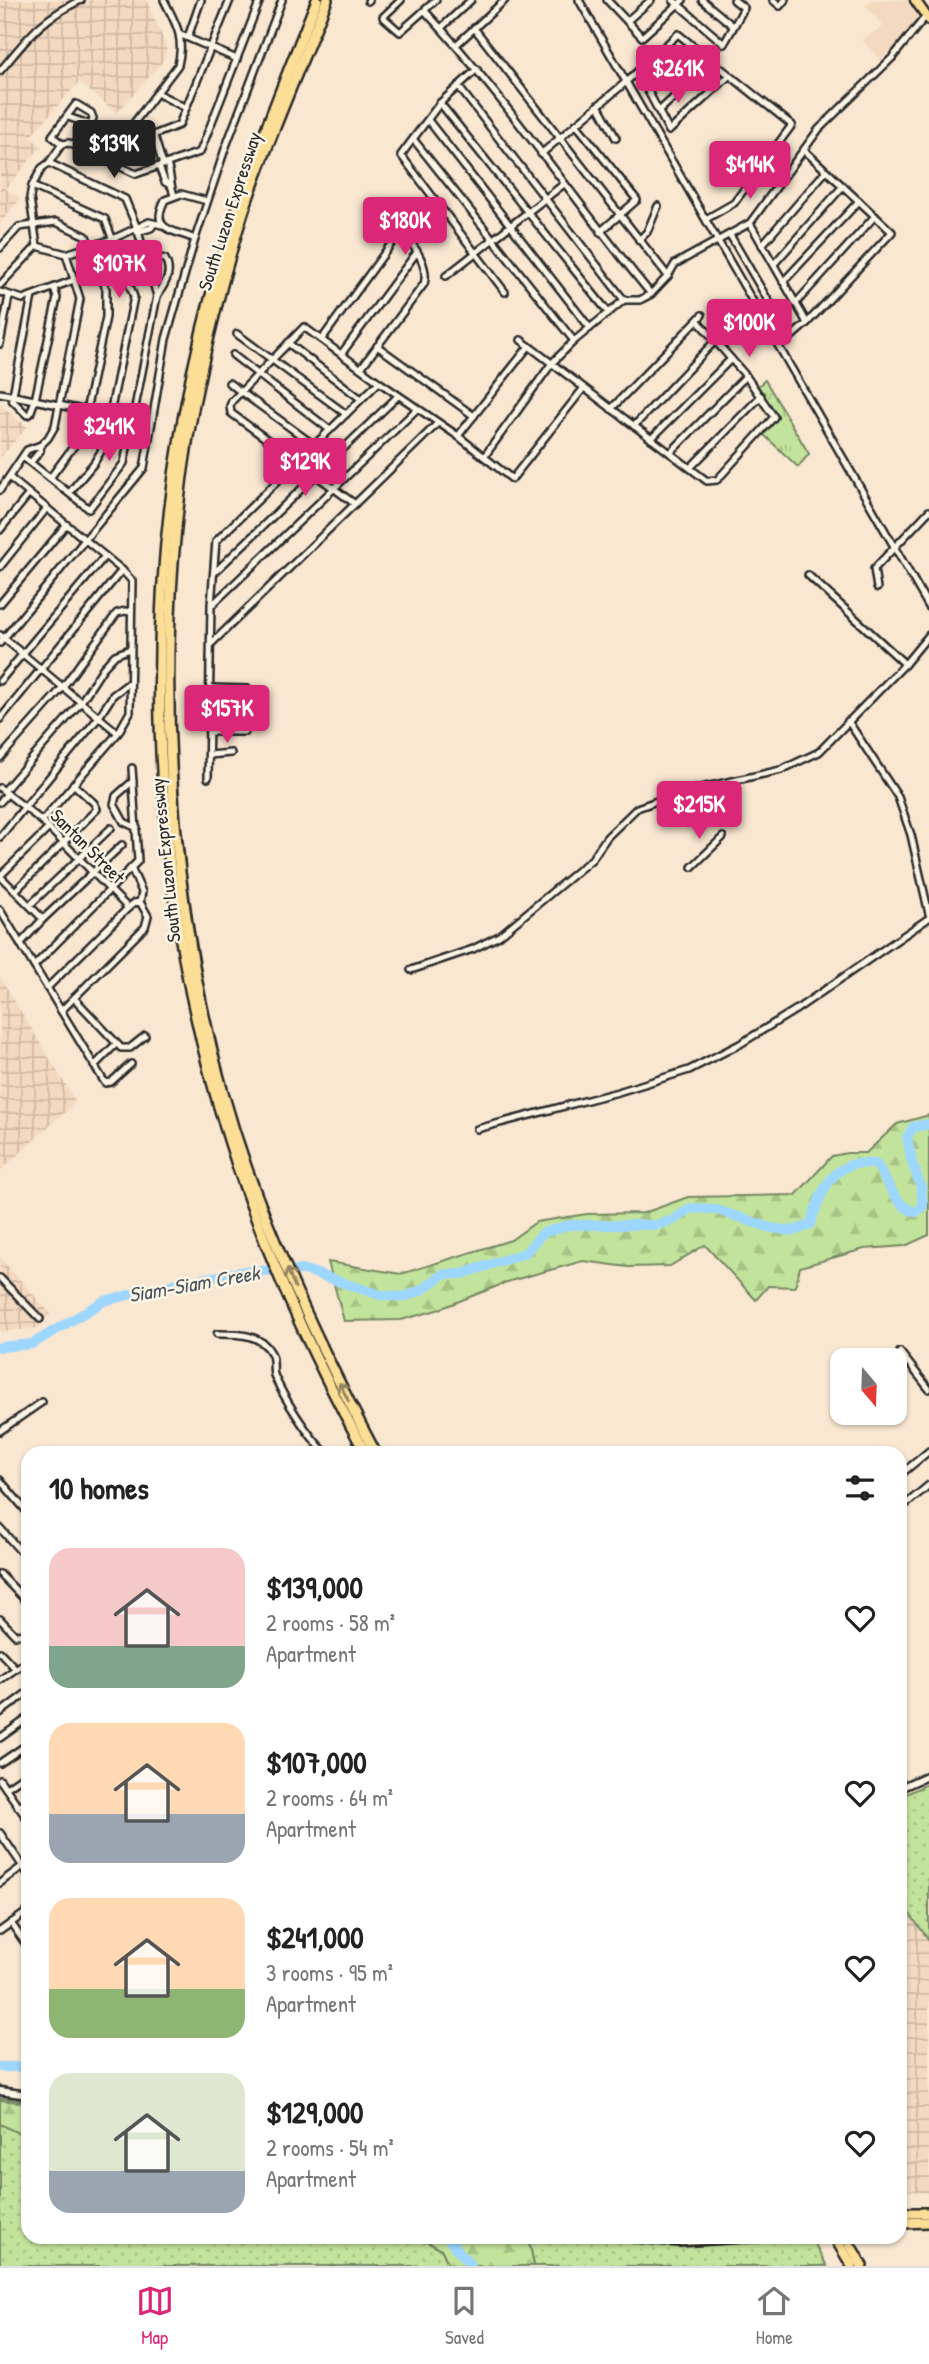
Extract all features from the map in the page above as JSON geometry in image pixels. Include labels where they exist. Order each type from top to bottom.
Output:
[{"type":"highway","name":"South Luzon Expressway","points":[[317,0],[270,115],[239,202],[202,330],[173,490],[162,610],[162,754],[175,901],[197,1020],[213,1085],[238,1166],[272,1246],[306,1311],[326,1358],[373,1446]]},
{"type":"highway","name":"South Luzon Expressway","points":[[327,0],[279,114],[247,202],[213,321],[189,433],[175,547],[169,683],[175,825],[195,964],[215,1058],[232,1120],[294,1313],[362,1446]]},
{"type":"highway","points":[[918,1],[928,16]]},
{"type":"highway","points":[[907,2213],[929,2213]]},
{"type":"highway","points":[[907,2223],[929,2222]]},
{"type":"highway","points":[[839,2244],[852,2266]]},
{"type":"highway","points":[[850,2244],[862,2266]]},
{"type":"street","points":[[0,71],[37,27],[58,11],[81,0]]},
{"type":"street","points":[[164,0],[184,36],[237,59]]},
{"type":"street","points":[[124,136],[178,65],[184,36],[201,0]]},
{"type":"street","points":[[68,117],[138,141],[179,125],[230,0]]},
{"type":"street","points":[[91,125],[91,113],[76,104],[52,136],[62,144],[69,143],[136,174],[200,152],[260,0]]},
{"type":"street","points":[[118,733],[1,639],[144,468],[166,339],[195,239],[282,0]]},
{"type":"street","points":[[401,0],[383,17],[400,32],[436,0]]},
{"type":"street","points":[[441,28],[471,0]]},
{"type":"street","points":[[456,45],[505,0]]},
{"type":"street","points":[[579,0],[929,607]]},
{"type":"street","points":[[607,0],[642,37],[678,2],[724,44],[744,8],[734,0]]},
{"type":"street","points":[[613,6],[620,0]]},
{"type":"street","points":[[627,21],[651,0]]},
{"type":"street","points":[[702,0],[733,26]]},
{"type":"street","points":[[774,0],[780,6],[785,0]]},
{"type":"street","points":[[425,11],[477,69],[600,232],[651,294]]},
{"type":"street","points":[[484,457],[552,363],[574,341],[624,300],[639,300],[651,294],[676,264],[750,223],[819,129],[892,58],[928,16]]},
{"type":"street","points":[[474,28],[668,276]]},
{"type":"street","points":[[541,154],[638,72],[678,34],[792,125],[733,203],[706,219]]},
{"type":"street","points":[[648,91],[695,47]]},
{"type":"street","points":[[659,111],[713,61]]},
{"type":"street","points":[[477,69],[440,103],[401,155],[506,292]]},
{"type":"street","points":[[638,72],[670,131],[729,76]]},
{"type":"street","points":[[458,86],[624,300]]},
{"type":"street","points":[[157,93],[186,107]]},
{"type":"street","points":[[440,103],[608,312]]},
{"type":"street","points":[[598,105],[616,138]]},
{"type":"street","points":[[428,120],[590,328]]},
{"type":"street","points":[[576,124],[637,201],[600,232]]},
{"type":"street","points":[[154,136],[163,165],[172,179],[170,185],[174,195]]},
{"type":"street","points":[[414,139],[574,341]]},
{"type":"street","points":[[37,246],[30,198],[42,169],[62,144]]},
{"type":"street","points":[[730,234],[790,338],[891,232],[804,150]]},
{"type":"street","points":[[49,163],[125,199],[157,296]]},
{"type":"street","points":[[762,245],[826,171]]},
{"type":"street","points":[[446,276],[564,184]]},
{"type":"street","points":[[33,186],[105,219],[134,297],[103,448],[69,493]]},
{"type":"street","points":[[774,264],[843,186]]},
{"type":"street","points":[[162,225],[161,208],[165,200],[174,195],[190,195],[207,201]]},
{"type":"street","points":[[783,282],[859,201]]},
{"type":"street","points":[[639,240],[648,232],[658,206]]},
{"type":"street","points":[[796,303],[875,216]]},
{"type":"street","points":[[0,248],[19,227],[56,222],[86,236],[106,289],[106,317],[86,411],[76,443],[50,478]]},
{"type":"street","points":[[37,246],[66,254],[137,230],[149,222],[195,239]]},
{"type":"street","points":[[750,223],[807,323]]},
{"type":"street","points":[[322,339],[394,240],[404,236],[417,252],[426,277],[424,284],[361,368]]},
{"type":"street","points":[[0,285],[37,246]]},
{"type":"street","points":[[342,354],[417,252]]},
{"type":"street","points":[[0,490],[27,450],[48,438],[55,426],[80,299],[66,254]]},
{"type":"street","points":[[23,457],[89,509],[124,463],[157,296],[168,281],[168,262],[165,259],[145,256]]},
{"type":"street","points":[[0,292],[23,299],[74,281]]},
{"type":"street","points":[[32,296],[12,400],[27,415],[30,414],[35,400],[57,298],[54,288]]},
{"type":"street","points":[[0,344],[9,296]]},
{"type":"street","points":[[611,409],[702,315]]},
{"type":"street","points":[[521,340],[707,481],[717,480],[774,417],[746,376],[698,321]]},
{"type":"street","points":[[355,504],[233,416],[230,406],[304,327],[458,436],[512,479],[583,389]]},
{"type":"street","points":[[237,334],[346,414]]},
{"type":"street","points":[[634,426],[715,341]]},
{"type":"street","points":[[288,343],[361,400]]},
{"type":"street","points":[[377,346],[474,416]]},
{"type":"street","points":[[458,436],[528,346]]},
{"type":"street","points":[[233,355],[330,430]]},
{"type":"street","points":[[651,439],[732,359]]},
{"type":"street","points":[[670,453],[746,376]]},
{"type":"street","points":[[208,778],[211,605],[216,541],[379,382]]},
{"type":"street","points":[[229,383],[314,445]]},
{"type":"street","points":[[0,393],[132,420]]},
{"type":"street","points":[[213,574],[398,396]]},
{"type":"street","points":[[690,468],[761,396]]},
{"type":"street","points":[[211,605],[417,409]]},
{"type":"street","points":[[211,644],[438,423]]},
{"type":"street","points":[[31,462],[40,452],[41,444]]},
{"type":"street","points":[[10,478],[132,581],[130,712],[118,733],[42,821]]},
{"type":"street","points":[[0,530],[29,494]]},
{"type":"street","points":[[0,567],[47,508]]},
{"type":"street","points":[[877,589],[874,569],[929,511]]},
{"type":"street","points":[[0,604],[66,525]]},
{"type":"street","points":[[0,681],[105,556]]},
{"type":"street","points":[[0,719],[121,570]]},
{"type":"street","points":[[808,575],[905,664]]},
{"type":"street","points":[[0,758],[63,687],[117,613],[130,612]]},
{"type":"street","points":[[411,970],[473,949],[499,936],[592,859],[607,837],[636,808],[679,793],[756,777],[801,762],[819,752],[905,664],[929,635]]},
{"type":"street","points":[[0,802],[4,791],[81,702],[103,668],[116,655],[130,649]]},
{"type":"street","points":[[0,837],[99,717],[113,695],[129,683]]},
{"type":"street","points":[[210,688],[249,689]]},
{"type":"street","points":[[209,712],[262,711]]},
{"type":"street","points":[[477,1129],[690,1070],[740,1044],[797,1009],[929,916],[911,835],[898,797],[848,721]]},
{"type":"street","points":[[209,732],[245,732]]},
{"type":"street","points":[[209,755],[231,753]]},
{"type":"street","points":[[34,966],[140,857],[132,768]]},
{"type":"street","points":[[134,781],[116,796],[114,804],[124,822],[137,828]]},
{"type":"street","points":[[16,890],[97,809],[73,784]]},
{"type":"street","name":"Santan Street","points":[[4,791],[42,821],[128,908]]},
{"type":"street","points":[[43,919],[0,875],[49,828]]},
{"type":"street","points":[[30,905],[111,828]]},
{"type":"street","points":[[692,867],[723,837]]},
{"type":"street","points":[[20,944],[122,845]]},
{"type":"street","points":[[61,1011],[145,927],[148,916],[140,902],[142,892],[131,868]]},
{"type":"street","points":[[47,988],[128,908],[140,902]]},
{"type":"street","points":[[0,910],[100,1078],[107,1084],[131,1064]]},
{"type":"street","points":[[74,998],[121,1048],[127,1049],[145,1036]]},
{"type":"street","points":[[94,1066],[117,1044]]},
{"type":"street","points":[[0,1278],[40,1318]]},
{"type":"street","points":[[217,1334],[240,1334],[262,1342],[272,1354],[274,1374],[300,1422],[318,1446]]},
{"type":"street","points":[[907,1361],[929,1389]]},
{"type":"street","points":[[0,1431],[42,1402]]},
{"type":"street","points":[[907,1469],[929,1451]]},
{"type":"street","points":[[0,1480],[21,1505]]},
{"type":"street","points":[[907,1503],[929,1485]]},
{"type":"street","points":[[1,1532],[21,1553]]},
{"type":"street","points":[[0,1574],[21,1596]]},
{"type":"street","points":[[0,1619],[15,1635],[21,1635]]},
{"type":"street","points":[[0,1651],[16,1669]]},
{"type":"street","points":[[0,1680],[21,1665]]},
{"type":"street","points":[[0,1713],[21,1697]]},
{"type":"street","points":[[0,1738],[21,1723]]},
{"type":"street","points":[[0,1763],[21,1749]]},
{"type":"street","points":[[907,1785],[929,1774]]},
{"type":"street","points":[[6,1788],[21,1778]]},
{"type":"street","points":[[0,1780],[21,1811]]},
{"type":"street","points":[[1,1837],[21,1860]]},
{"type":"street","points":[[0,1883],[21,1867]]},
{"type":"street","points":[[0,1931],[21,1916]]},
{"type":"street","points":[[11,1923],[21,1937]]},
{"type":"street","points":[[0,2091],[21,2094]]},
{"type":"shaded area","points":[[0,0],[146,0],[166,45],[166,54],[117,113],[79,82],[30,137],[41,146],[6,189],[20,199],[0,223]]},
{"type":"shaded area","points":[[872,0],[906,0],[919,16],[908,32],[881,60],[862,40],[883,26],[865,5]]},
{"type":"shaded area","points":[[0,405],[27,427],[0,458]]},
{"type":"shaded area","points":[[0,977],[76,1102],[0,1171]]},
{"type":"shaded area","points":[[0,1258],[50,1313],[38,1328],[0,1332]]},
{"type":"shaded area","points":[[907,1910],[929,1940],[929,2193],[907,2191]]},
{"type":"green space","points":[[765,380],[809,454],[798,467],[763,434],[777,417],[758,386]]},
{"type":"green space","points":[[929,1115],[929,1235],[905,1246],[864,1249],[800,1267],[795,1287],[768,1286],[756,1300],[705,1245],[670,1266],[628,1267],[583,1261],[510,1281],[437,1310],[401,1320],[344,1321],[328,1262],[401,1274],[511,1240],[536,1222],[587,1214],[644,1213],[688,1197],[796,1195],[832,1156],[866,1153],[897,1124]]},
{"type":"green space","points":[[929,1783],[929,1940],[907,1910],[907,1794]]},
{"type":"green space","points":[[0,2098],[21,2100],[21,2244],[431,2244],[442,2250],[449,2266],[0,2266]]},
{"type":"green space","points":[[0,2100],[21,2102],[21,2135],[0,2124]]},
{"type":"green space","points":[[431,2244],[528,2244],[534,2266],[449,2266],[442,2250]]},
{"type":"green space","points":[[815,2244],[827,2266],[534,2266],[530,2245]]},
{"type":"waterway","name":"Siam-Siam Creek","points":[[0,1347],[32,1344],[104,1301],[174,1284],[246,1271],[305,1270],[380,1295],[404,1297],[422,1290],[443,1274],[462,1274],[525,1253],[543,1233],[569,1225],[656,1225],[674,1220],[690,1208],[714,1209],[771,1228],[793,1231],[810,1225],[819,1200],[833,1177],[855,1164],[876,1164],[897,1199],[916,1212],[923,1206],[921,1188],[907,1137],[913,1127],[929,1124]]},
{"type":"waterway","points":[[0,2067],[21,2067]]},
{"type":"waterway","points":[[453,2244],[471,2266]]}]
